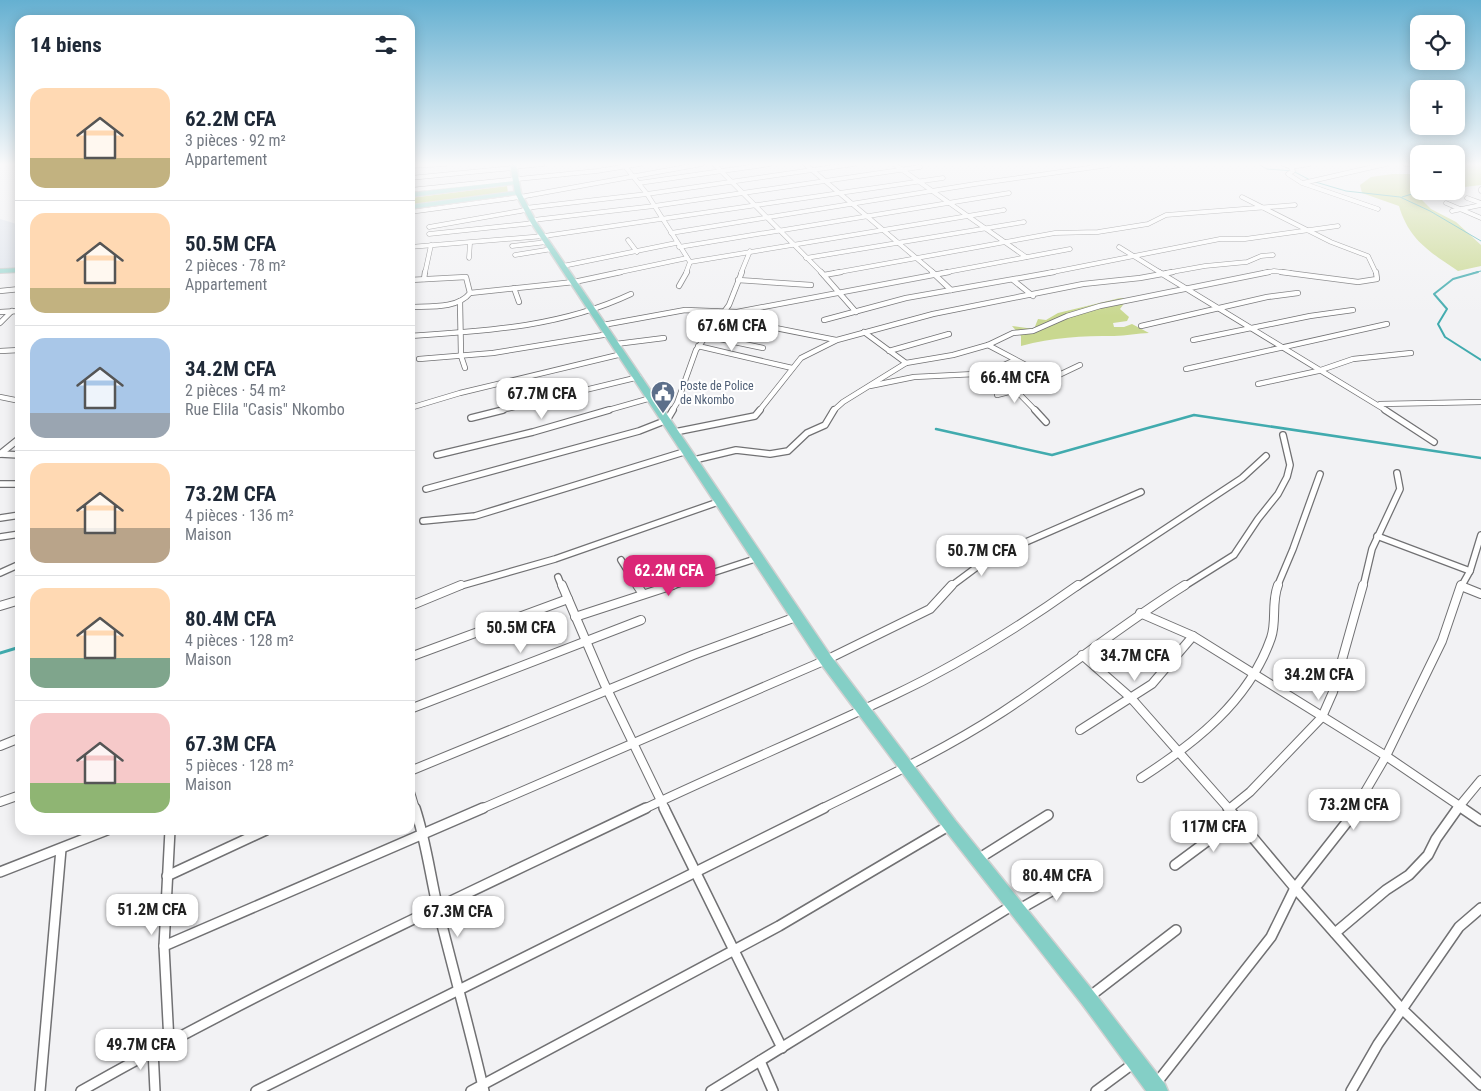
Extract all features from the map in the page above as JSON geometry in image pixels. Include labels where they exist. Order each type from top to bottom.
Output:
[{"type":"highway","points":[[533,215],[547,242],[826,660],[950,825],[1088,998],[1156,1088]]},
{"type":"main road","points":[[0,271],[15,270]]},
{"type":"street","points":[[429,227],[461,215]]},
{"type":"street","points":[[429,234],[471,215]]},
{"type":"street","points":[[659,215],[689,260]]},
{"type":"street","points":[[512,246],[547,242],[689,215]]},
{"type":"street","points":[[671,233],[780,215]]},
{"type":"street","points":[[563,266],[678,245],[779,231],[874,215]]},
{"type":"street","points":[[470,293],[574,282],[689,260],[972,215]]},
{"type":"street","points":[[824,275],[1055,234],[1098,232],[1148,224],[1166,216],[1180,215]]},
{"type":"street","points":[[423,521],[475,516],[690,456],[736,450],[770,454],[788,451],[807,433],[825,425],[838,406],[906,363],[953,355],[988,346],[1013,333],[1033,331],[1067,316],[1100,306],[1274,272],[1358,282],[1377,278],[1376,269],[1368,256],[1331,242],[1281,215]]},
{"type":"street","points":[[867,216],[951,290]]},
{"type":"street","points":[[965,216],[1026,258]]},
{"type":"street","points":[[766,217],[824,275],[856,312]]},
{"type":"street","points":[[806,258],[1024,222]]},
{"type":"street","points":[[824,320],[906,298],[1136,257],[1220,239],[1245,239],[1338,226]]},
{"type":"street","points":[[628,240],[637,252]]},
{"type":"street","points":[[415,247],[470,242],[547,242]]},
{"type":"street","points":[[469,258],[470,242]]},
{"type":"street","points":[[515,255],[547,242]]},
{"type":"street","points":[[424,279],[431,245]]},
{"type":"street","points":[[1119,247],[1318,371],[1378,404],[1434,442]]},
{"type":"street","points":[[415,406],[460,393],[612,339],[685,310],[737,312],[1070,249]]},
{"type":"street","points":[[426,489],[639,431],[667,420],[681,396],[698,346],[720,318],[732,298],[750,251]]},
{"type":"street","points":[[675,432],[755,416],[792,368],[806,354],[837,340],[864,332],[933,314],[1033,296],[1083,284],[1205,266],[1247,262],[1261,256],[1273,255]]},
{"type":"street","points":[[679,286],[684,279],[689,260]]},
{"type":"street","points":[[415,280],[466,277],[470,293],[468,298],[460,301],[415,306]]},
{"type":"street","points":[[738,280],[811,285]]},
{"type":"street","points":[[1013,280],[1033,296]]},
{"type":"street","points":[[514,288],[519,302]]},
{"type":"street","points":[[0,291],[15,290]]},
{"type":"street","points":[[1141,326],[1267,297],[1298,293]]},
{"type":"street","points":[[415,336],[543,323],[594,312],[631,294]]},
{"type":"street","points":[[460,301],[461,356],[464,368]]},
{"type":"street","points":[[1193,340],[1310,316],[1353,310]]},
{"type":"street","points":[[0,312],[12,311]]},
{"type":"street","points":[[0,323],[12,311]]},
{"type":"street","points":[[720,318],[837,340]]},
{"type":"street","points":[[1186,369],[1283,349],[1387,324]]},
{"type":"street","points":[[864,332],[906,363]]},
{"type":"street","points":[[889,351],[949,334]]},
{"type":"street","points":[[706,336],[763,348]]},
{"type":"street","points":[[419,359],[612,339],[664,338]]},
{"type":"street","points":[[698,346],[792,368]]},
{"type":"street","points":[[988,346],[1054,380]]},
{"type":"street","points":[[0,350],[15,350]]},
{"type":"street","points":[[1258,384],[1318,371],[1360,358],[1411,353]]},
{"type":"street","points":[[866,387],[914,377],[969,375],[995,369],[1015,360]]},
{"type":"street","points":[[997,395],[1031,389],[1054,380],[1080,365]]},
{"type":"street","points":[[995,369],[1046,422]]},
{"type":"street","points":[[471,418],[638,377]]},
{"type":"street","points":[[0,397],[15,400]]},
{"type":"street","points":[[437,455],[533,432],[651,398]]},
{"type":"street","points":[[1378,404],[1481,402]]},
{"type":"street","points":[[256,1091],[906,767],[1001,713],[1140,613],[1234,555],[1287,477],[1290,466],[1283,435]]},
{"type":"street","points":[[0,454],[15,442]]},
{"type":"street","points":[[0,454],[15,455]]},
{"type":"street","points":[[81,1091],[153,1050],[348,950],[661,801],[769,753],[861,708],[894,695],[1029,620],[1134,547],[1242,478],[1266,456]]},
{"type":"street","points":[[1229,809],[1250,792],[1322,716],[1332,692],[1377,536],[1400,489],[1398,473]]},
{"type":"street","points":[[1141,778],[1180,753],[1231,707],[1266,655],[1272,633],[1275,592],[1296,543],[1297,534],[1320,474]]},
{"type":"street","points":[[0,484],[15,484]]},
{"type":"street","points":[[164,946],[826,660],[930,609],[947,589],[989,558],[1141,492]]},
{"type":"street","points":[[415,603],[435,593],[488,576],[554,559],[721,501]]},
{"type":"street","points":[[0,518],[15,516]]},
{"type":"street","points":[[0,537],[15,535]]},
{"type":"street","points":[[1156,1088],[1271,937],[1295,888],[1347,822],[1386,756],[1442,641],[1461,586],[1470,571],[1481,535]]},
{"type":"street","points":[[1377,536],[1470,571]]},
{"type":"street","points":[[574,617],[758,558]]},
{"type":"street","points":[[621,560],[643,594]]},
{"type":"street","points":[[0,573],[15,566]]},
{"type":"street","points":[[558,577],[607,690],[782,1048]]},
{"type":"street","points":[[1461,586],[1481,594]]},
{"type":"street","points":[[415,655],[568,599]]},
{"type":"street","points":[[0,606],[15,602]]},
{"type":"street","points":[[1140,613],[1193,636],[1386,756],[1481,821]]},
{"type":"street","points":[[415,769],[607,690],[796,617]]},
{"type":"street","points":[[415,707],[641,620]]},
{"type":"street","points":[[1080,730],[1131,698],[1158,678],[1193,636]]},
{"type":"street","points":[[1082,656],[1131,698],[1401,1008],[1481,1085]]},
{"type":"street","points":[[0,746],[15,740]]},
{"type":"street","points":[[1334,933],[1386,890],[1409,875],[1428,855],[1436,839],[1459,806],[1481,780]]},
{"type":"street","points":[[0,802],[15,797]]},
{"type":"street","points":[[415,808],[423,833],[438,908],[460,989],[483,1088]]},
{"type":"street","points":[[978,860],[1048,815]]},
{"type":"street","points":[[1175,865],[1237,819]]},
{"type":"street","points":[[471,1091],[483,1088],[788,921],[950,825]]},
{"type":"street","points":[[0,872],[95,835]]},
{"type":"street","points":[[169,1042],[164,946],[170,835]]},
{"type":"street","points":[[167,876],[255,835]]},
{"type":"street","points":[[40,1091],[61,849]]},
{"type":"street","points":[[711,1091],[1016,907],[1083,873]]},
{"type":"street","points":[[1351,1091],[1401,1008],[1459,927],[1481,908]]},
{"type":"street","points":[[1088,998],[1176,930]]},
{"type":"street","points":[[153,1050],[155,1091]]},
{"type":"street","points":[[760,1061],[772,1091]]},
{"type":"street","points":[[1096,1091],[1135,1062]]},
{"type":"shaded area","points":[[0,219],[15,224],[15,267],[0,268]]},
{"type":"green space","points":[[1402,215],[1442,215],[1456,222],[1481,245],[1481,266],[1458,271],[1422,244],[1409,228]]},
{"type":"green space","points":[[1120,298],[1128,298],[1120,309],[1129,317],[1127,321],[1113,323],[1114,327],[1124,327],[1132,324],[1149,333],[1068,338],[1021,346],[1021,336],[1012,326],[1034,329],[1038,319],[1046,320],[1058,313]]},
{"type":"waterway","points":[[1437,215],[1481,241]]},
{"type":"waterway","points":[[1473,273],[1481,271]]},
{"type":"waterway","points":[[1478,272],[1453,279],[1434,294],[1447,309],[1438,324],[1445,337],[1481,360]]},
{"type":"waterway","points":[[936,429],[1052,455],[1194,415],[1481,458]]},
{"type":"waterway","points":[[0,653],[15,648]]},
{"type":"place","name":"Poste de Police de Nkombo","points":[[663,414]]}]
